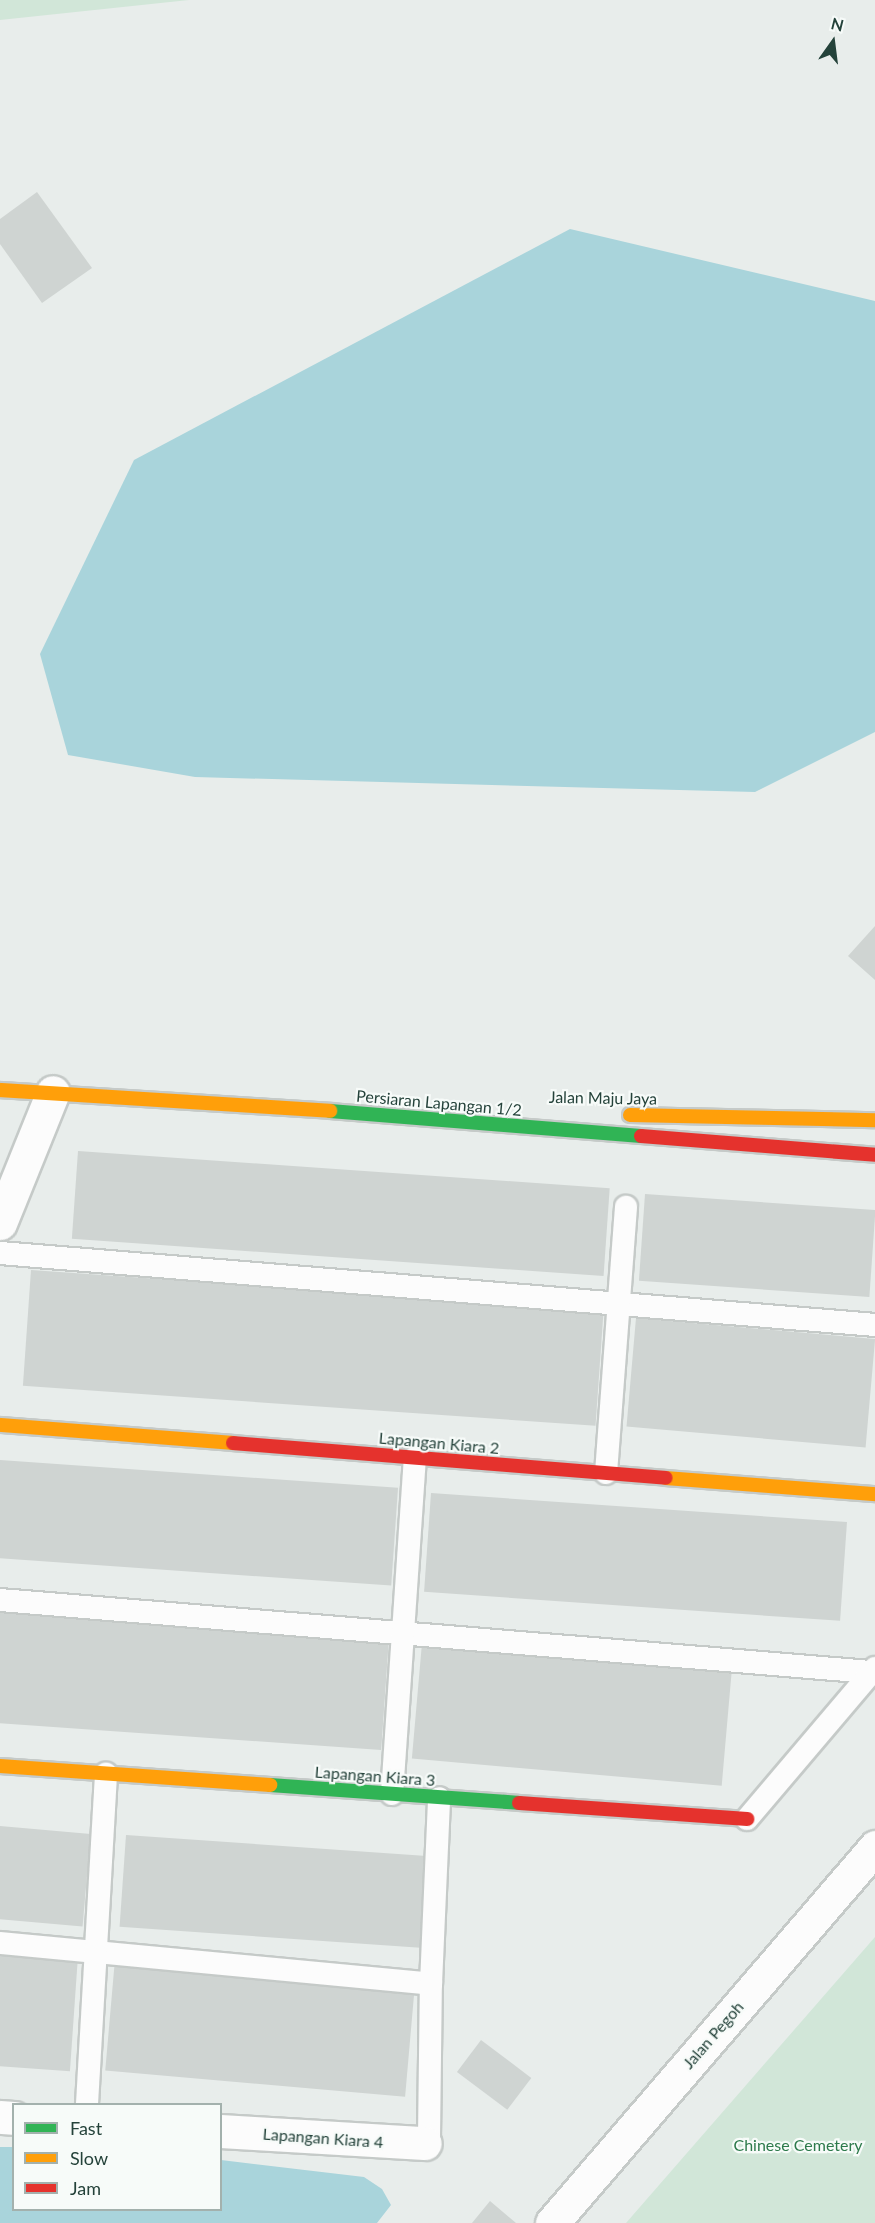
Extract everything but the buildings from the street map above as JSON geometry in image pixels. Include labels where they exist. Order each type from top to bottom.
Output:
[{"type":"street","name":"Persiaran Lapangan 1/2","points":[[0,1090],[295,1108],[875,1155]]},
{"type":"street","points":[[0,1223],[53,1092]]},
{"type":"street","name":"Jalan Maju Jaya","points":[[295,1108],[553,1113]]},
{"type":"street","name":"Jalan Maju Jaya","points":[[612,1114],[875,1120]]},
{"type":"street","name":"Lapangan Kiara 2","points":[[0,1425],[875,1494]]},
{"type":"street","name":"Lapangan Kiara 3","points":[[0,1766],[747,1819]]},
{"type":"street","name":"Jalan Pegoh","points":[[552,2223],[875,1847]]},
{"type":"street","name":"Lapangan Kiara 4","points":[[222,2131],[425,2143]]},
{"type":"lane","points":[[606,1473],[626,1207]]},
{"type":"lane","points":[[0,1253],[875,1325]]},
{"type":"lane","points":[[392,1794],[414,1458]]},
{"type":"lane","points":[[0,1600],[403,1635],[873,1670]]},
{"type":"lane","points":[[747,1819],[873,1670]]},
{"type":"lane","points":[[87,2103],[106,1774]]},
{"type":"lane","points":[[425,2143],[429,2138],[431,1984],[439,1798]]},
{"type":"lane","points":[[0,1943],[431,1984]]},
{"type":"green space","points":[[0,0],[189,0],[0,20]]},
{"type":"green space","name":"Chinese Cemetery","points":[[875,1937],[875,2223],[626,2223]]},
{"type":"water","points":[[570,229],[875,301],[875,732],[755,792],[195,777],[68,755],[40,654],[134,460]]},
{"type":"water","points":[[0,2147],[12,2147],[12,2211],[222,2211],[222,2160],[364,2177],[382,2189],[391,2205],[377,2223],[0,2223]]},
{"type":"traffic: fast","points":[[330,1111],[641,1136]]},
{"type":"traffic: fast","points":[[270,1785],[519,1803]]},
{"type":"traffic: slow","points":[[0,1090],[330,1111]]},
{"type":"traffic: slow","points":[[630,1115],[875,1120]]},
{"type":"traffic: slow","points":[[0,1425],[233,1443]]},
{"type":"traffic: slow","points":[[666,1478],[875,1494]]},
{"type":"traffic: slow","points":[[0,1766],[270,1785]]},
{"type":"traffic: jam","points":[[641,1136],[875,1155]]},
{"type":"traffic: jam","points":[[233,1443],[666,1478]]},
{"type":"traffic: jam","points":[[519,1803],[747,1819]]}]
